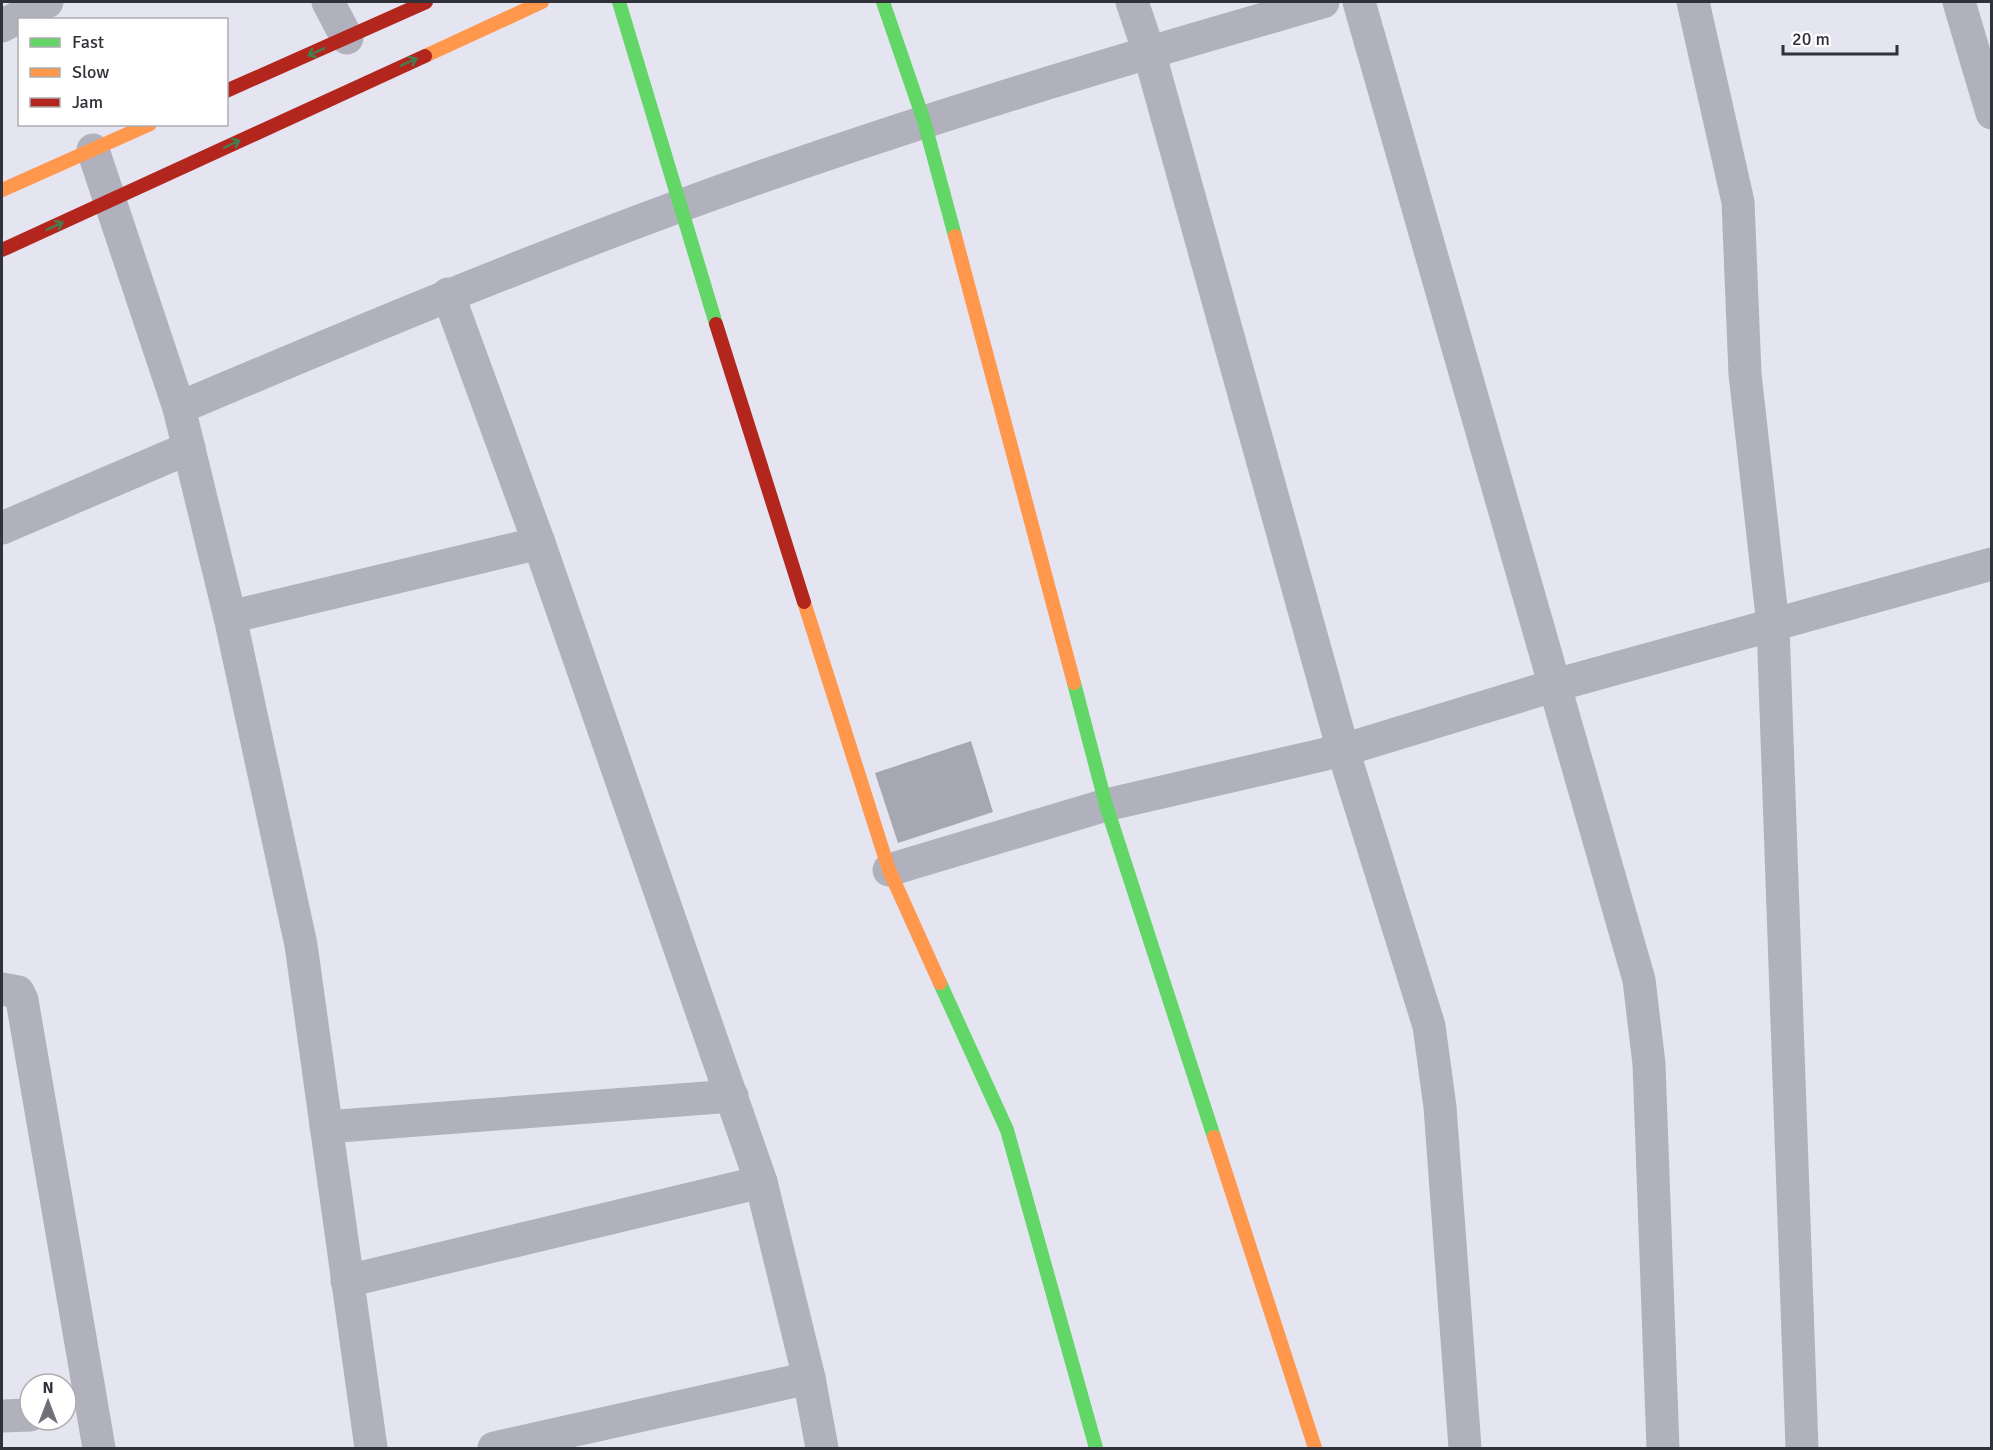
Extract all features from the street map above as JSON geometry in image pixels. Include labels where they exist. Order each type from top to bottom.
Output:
[{"type":"street","points":[[2,26],[47,2]]},
{"type":"street","points":[[328,2],[347,38]]},
{"type":"street","points":[[228,90],[426,2]]},
{"type":"street","points":[[2,250],[542,2]]},
{"type":"street","points":[[619,2],[679,206],[889,870],[1007,1130],[1096,1449]]},
{"type":"street","points":[[883,2],[924,121],[1106,805],[1315,1449]]},
{"type":"street","points":[[1132,2],[1149,52],[1343,750],[1429,1026],[1440,1107],[1465,1449]]},
{"type":"street","points":[[179,408],[448,294],[679,206],[924,121],[1149,52],[1323,2]]},
{"type":"street","points":[[1359,2],[1639,980],[1649,1064],[1663,1449]]},
{"type":"street","points":[[1694,2],[1738,202],[1745,374],[1773,625],[1802,1449]]},
{"type":"street","points":[[1959,2],[1992,113]]},
{"type":"street","points":[[2,190],[146,126]]},
{"type":"street","points":[[93,150],[112,201],[179,408],[230,617],[301,945],[371,1449]]},
{"type":"street","points":[[448,294],[539,543],[761,1182],[809,1378],[822,1449]]},
{"type":"street","points":[[2,528],[189,448]]},
{"type":"street","points":[[230,617],[539,543]]},
{"type":"street","points":[[889,870],[1106,805],[1343,750],[1556,685],[1992,564]]},
{"type":"street","points":[[2,989],[18,992],[22,1000],[79,1412],[99,1449]]},
{"type":"street","points":[[326,1127],[732,1096]]},
{"type":"street","points":[[347,1281],[761,1182]]},
{"type":"street","points":[[494,1449],[809,1378]]},
{"type":"street","points":[[2,1416],[18,1415]]},
{"type":"building","points":[[971,741],[993,812],[898,843],[875,773]]},
{"type":"traffic: fast","points":[[619,2],[716,324]]},
{"type":"traffic: fast","points":[[883,2],[924,121],[955,236]]},
{"type":"traffic: fast","points":[[1074,683],[1106,805],[1214,1137]]},
{"type":"traffic: fast","points":[[940,983],[1007,1130],[1096,1448]]},
{"type":"traffic: slow","points":[[425,56],[542,2]]},
{"type":"traffic: slow","points":[[2,190],[146,126]]},
{"type":"traffic: slow","points":[[955,236],[1074,683]]},
{"type":"traffic: slow","points":[[804,602],[889,870],[940,983]]},
{"type":"traffic: slow","points":[[1214,1137],[1315,1448]]},
{"type":"traffic: jam","points":[[228,90],[426,2]]},
{"type":"traffic: jam","points":[[2,250],[425,56]]},
{"type":"traffic: jam","points":[[716,324],[804,602]]}]
